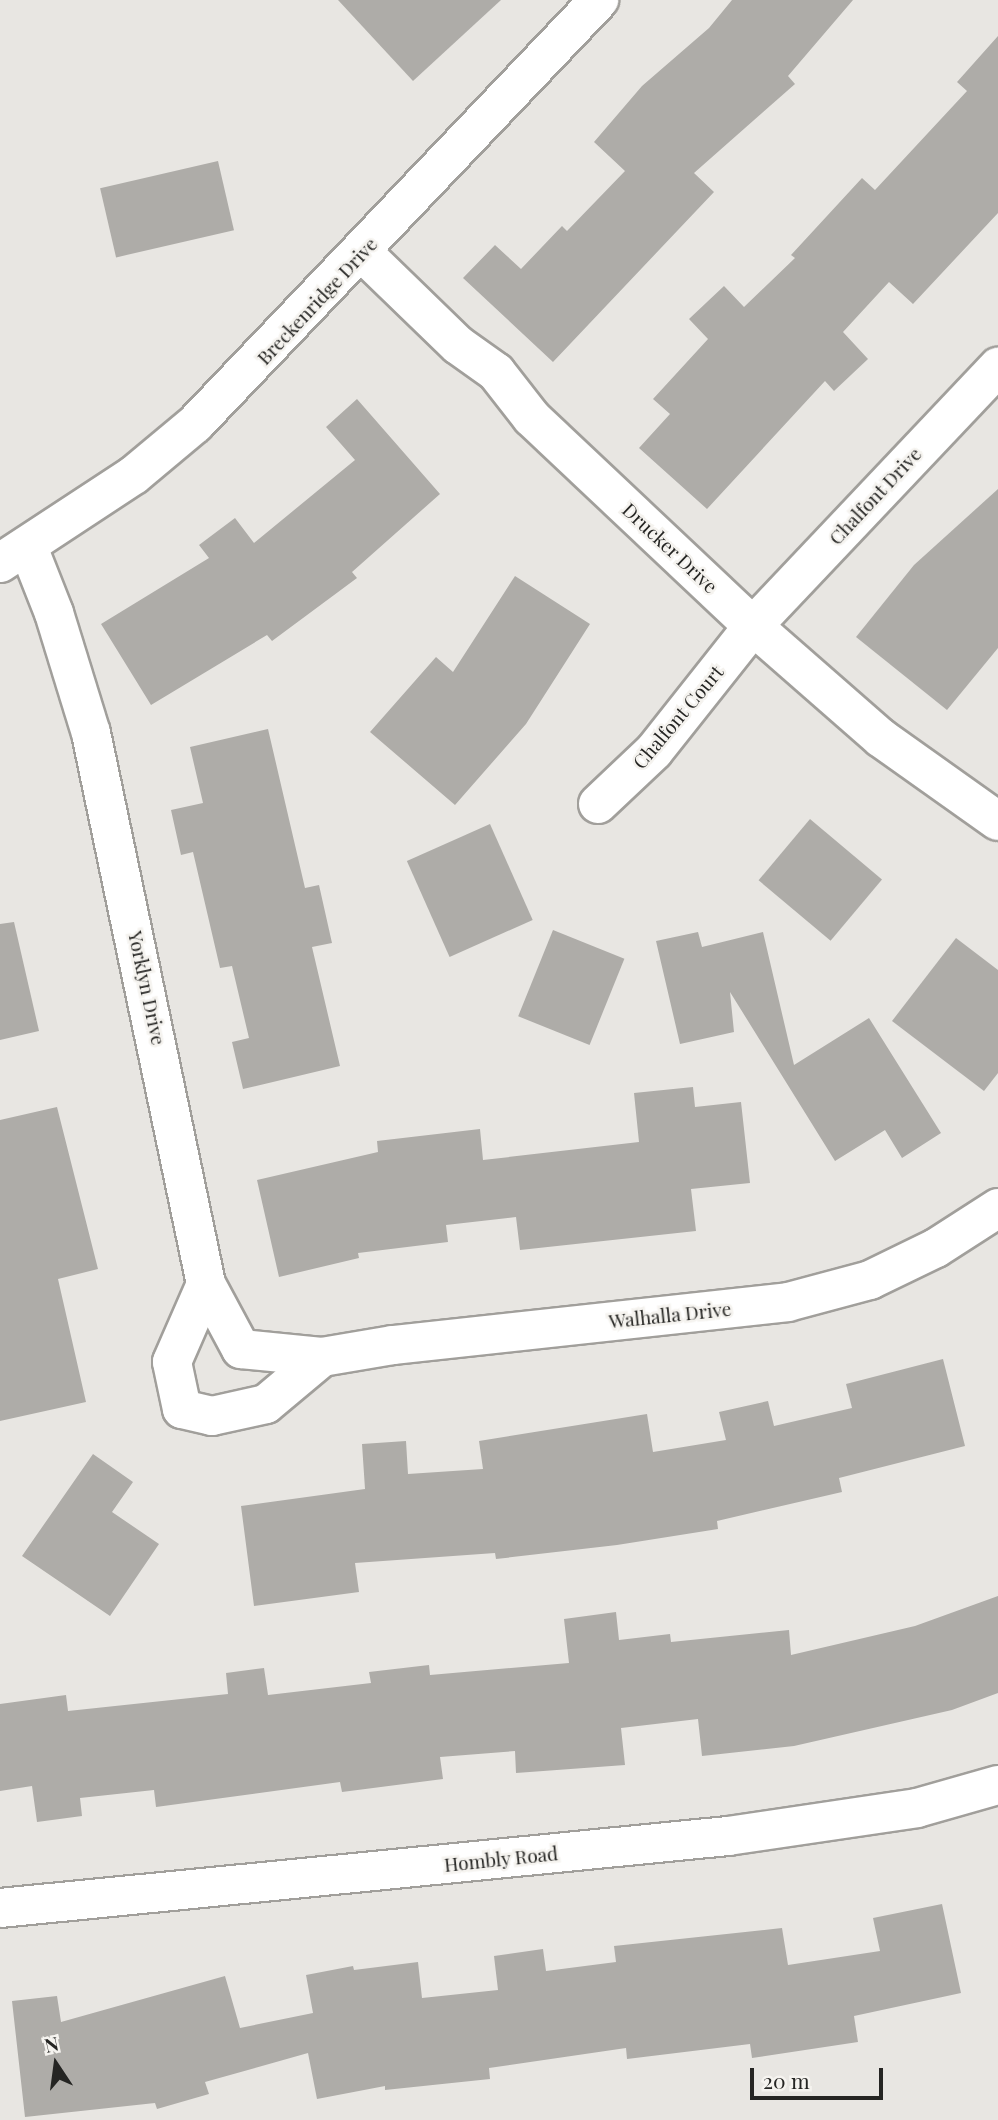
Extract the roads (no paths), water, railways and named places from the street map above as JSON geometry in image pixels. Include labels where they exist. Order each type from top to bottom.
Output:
[{"type":"street","name":"Breckenridge Drive","points":[[14,555],[134,475],[195,425],[363,253],[599,0]]},
{"type":"street","name":"Drucker Drive","points":[[363,253],[458,345],[495,372],[532,418],[753,626],[881,738],[998,821]]},
{"type":"street","name":"Chalfont Drive","points":[[753,626],[998,367]]},
{"type":"street","name":"Yorklyn Drive","points":[[14,555],[54,613],[91,733],[206,1284],[241,1349],[322,1357]]},
{"type":"street","name":"Chalfont Court","points":[[598,804],[654,751],[753,626]]},
{"type":"street","name":"Walhalla Drive","points":[[322,1357],[788,1302],[870,1280],[936,1248],[998,1208]]},
{"type":"street","points":[[206,1284],[172,1362],[182,1409],[212,1416],[266,1404],[322,1357]]},
{"type":"street","name":"Hombly Road","points":[[0,1908],[727,1836],[918,1808],[998,1785]]}]
